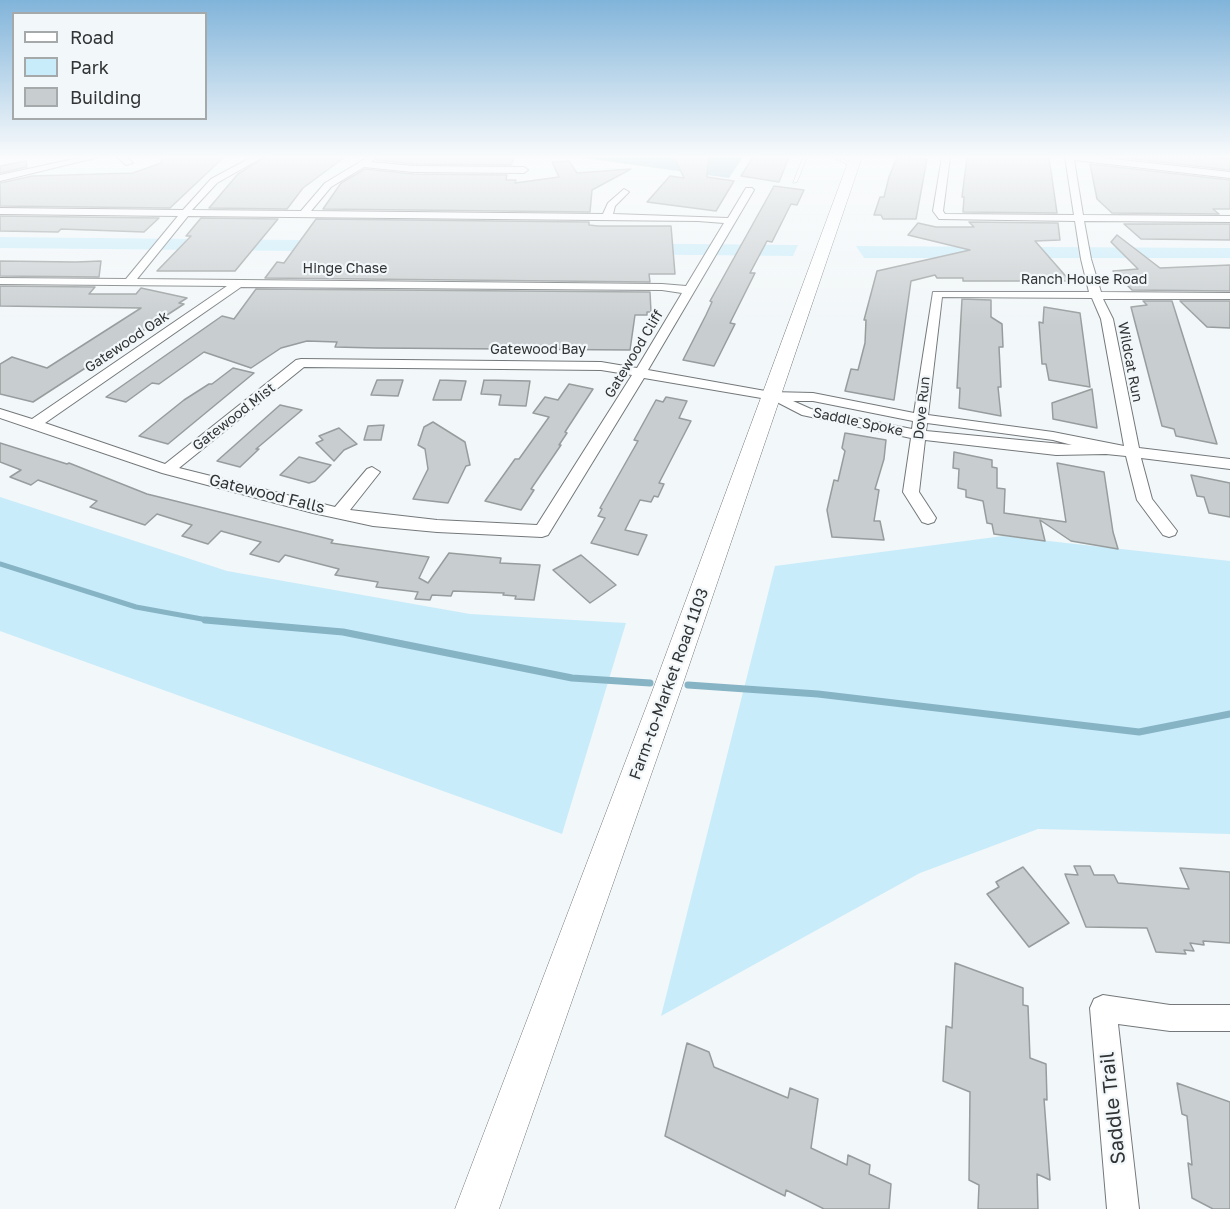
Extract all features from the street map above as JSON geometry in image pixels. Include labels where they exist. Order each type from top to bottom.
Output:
[{"type":"main road","name":"Farm-to-Market Road 1103","points":[[477,1209],[670,681],[771,396],[830,213]]},
{"type":"street","points":[[129,282],[184,213]]},
{"type":"street","points":[[234,213],[698,218],[730,221]]},
{"type":"street","name":"Gatewood Cliff","points":[[542,531],[641,372],[735,213]]},
{"type":"street","points":[[940,213],[942,217],[1230,219]]},
{"type":"street","name":"Wildcat Run","points":[[1079,213],[1086,259],[1096,295],[1107,319],[1132,452],[1145,501],[1169,531]]},
{"type":"street","name":"Hinge Chase","points":[[0,281],[662,287],[689,290]]},
{"type":"street","name":"Gatewood Oak","points":[[33,425],[239,284]]},
{"type":"street","name":"Ranch House Road","points":[[937,294],[1230,296]]},
{"type":"street","name":"Dove Run","points":[[928,518],[911,492],[937,294]]},
{"type":"street","name":"Gatewood Bay","points":[[301,363],[601,366],[771,396]]},
{"type":"street","name":"Gatewood Mist","points":[[167,470],[301,363]]},
{"type":"street","name":"Saddle Spoke","points":[[771,396],[813,397],[920,418],[1053,436],[1106,449],[1230,464]]},
{"type":"street","name":"Saddle Spoke","points":[[771,396],[807,412],[920,435],[1056,450],[1106,449]]},
{"type":"street","name":"Gatewood Falls","points":[[0,413],[167,470],[314,508],[373,520],[437,526],[542,531]]},
{"type":"street","points":[[340,512],[372,472]]},
{"type":"street","name":"Saddle Trail","points":[[1123,1209],[1103,1008],[1170,1018],[1230,1018]]},
{"type":"green space","points":[[0,237],[798,245],[793,256],[0,248]]},
{"type":"green space","points":[[856,246],[1230,248],[1230,258],[864,258]]},
{"type":"green space","points":[[0,497],[227,571],[470,614],[626,623],[562,834],[0,631]]},
{"type":"green space","points":[[1003,536],[1230,561],[1230,834],[1038,829],[920,873],[661,1016],[775,566]]},
{"type":"building","points":[[759,213],[786,213],[772,242],[767,241],[750,273],[755,273],[730,323],[735,324],[714,366],[683,360],[712,302],[710,301]]},
{"type":"building","points":[[917,213],[916,219],[883,219],[881,215],[874,215]]},
{"type":"building","points":[[0,216],[159,218],[144,232],[61,229],[58,232],[0,231]]},
{"type":"building","points":[[201,218],[278,219],[235,271],[157,271],[191,236],[186,236]]},
{"type":"building","points":[[316,219],[589,222],[589,225],[598,226],[671,226],[675,274],[649,274],[650,282],[265,278],[277,262],[284,263]]},
{"type":"building","points":[[969,222],[1058,223],[1060,240],[1035,241],[1070,281],[963,281],[963,278],[937,278],[935,275],[911,281],[894,400],[845,391],[851,369],[858,370],[865,343],[866,320],[864,320],[877,271],[970,250],[908,235],[918,223],[936,227],[974,227]]},
{"type":"building","points":[[1124,224],[1230,224],[1230,240],[1141,239]]},
{"type":"building","points":[[1117,235],[1160,268],[1230,265],[1230,291],[1132,290],[1113,271],[1138,269],[1111,242]]},
{"type":"building","points":[[0,261],[101,261],[99,277],[0,276]]},
{"type":"building","points":[[0,286],[95,287],[89,294],[136,294],[141,288],[187,298],[179,303],[184,304],[33,402],[0,394],[0,364],[12,357],[47,368],[141,308],[0,306]]},
{"type":"building","points":[[256,289],[650,292],[651,312],[647,312],[647,315],[635,315],[630,350],[335,347],[337,342],[307,341],[281,348],[251,368],[204,352],[159,384],[152,383],[126,402],[106,397],[222,316],[234,319]]},
{"type":"building","points":[[962,299],[991,300],[991,317],[1002,324],[1003,347],[999,347],[1001,387],[998,387],[1001,416],[959,408],[960,388],[957,388]]},
{"type":"building","points":[[1143,301],[1172,301],[1217,444],[1176,436],[1174,429],[1162,426],[1131,307],[1147,305]]},
{"type":"building","points":[[1180,301],[1230,301],[1230,328],[1207,327]]},
{"type":"building","points":[[1044,307],[1080,313],[1090,387],[1049,380],[1046,364],[1042,364],[1039,322],[1043,323]]},
{"type":"building","points":[[233,368],[254,373],[168,444],[139,436],[184,400],[212,384]]},
{"type":"building","points":[[377,380],[403,380],[398,396],[371,395]]},
{"type":"building","points":[[440,380],[466,381],[461,400],[433,400]]},
{"type":"building","points":[[484,380],[530,381],[526,406],[499,405],[501,395],[481,394]]},
{"type":"building","points":[[569,384],[593,389],[565,432],[567,433],[559,445],[561,445],[531,489],[534,490],[521,510],[485,501],[549,417],[533,413],[545,397],[558,400]]},
{"type":"building","points":[[1092,389],[1097,428],[1053,419],[1052,403]]},
{"type":"building","points":[[666,397],[687,401],[679,418],[691,421],[659,483],[664,484],[658,497],[654,496],[651,502],[640,500],[625,530],[647,535],[638,555],[591,543],[605,518],[598,516],[602,509],[600,508],[638,441],[634,440],[656,400],[663,402]]},
{"type":"building","points":[[280,405],[302,410],[256,449],[259,449],[240,467],[217,461]]},
{"type":"building","points":[[433,422],[465,442],[470,465],[466,466],[448,503],[413,499],[428,469],[425,449],[418,445],[424,427]]},
{"type":"building","points":[[384,425],[381,440],[364,440],[368,426]]},
{"type":"building","points":[[339,428],[357,444],[344,450],[334,461],[316,443],[323,440],[319,436]]},
{"type":"building","points":[[845,433],[886,440],[884,459],[875,489],[879,490],[874,521],[880,521],[884,540],[832,537],[827,510],[834,480],[838,481],[845,451],[842,448]]},
{"type":"building","points":[[0,443],[69,463],[147,494],[333,540],[331,543],[429,557],[419,578],[428,583],[449,553],[501,558],[500,563],[540,565],[534,600],[515,599],[516,596],[503,595],[504,593],[453,591],[451,596],[432,595],[430,600],[415,599],[418,592],[376,587],[378,582],[335,575],[339,569],[285,555],[279,562],[250,554],[261,542],[221,531],[208,544],[182,536],[192,525],[157,514],[145,525],[90,507],[97,501],[38,480],[31,485],[10,477],[21,470],[0,462]]},
{"type":"building","points":[[954,452],[992,460],[992,467],[997,468],[997,488],[1005,489],[1004,513],[1066,522],[1057,463],[1104,472],[1113,532],[1118,549],[1071,541],[1040,520],[1045,541],[994,534],[992,524],[987,523],[983,501],[966,497],[966,490],[958,488],[959,469],[953,468]]},
{"type":"building","points":[[299,457],[331,465],[315,481],[309,483],[280,475]]},
{"type":"building","points":[[1191,475],[1230,483],[1230,517],[1209,513],[1204,497],[1197,496]]},
{"type":"building","points":[[581,555],[616,585],[590,603],[553,570]]},
{"type":"building","points":[[1074,866],[1090,866],[1094,875],[1114,875],[1118,883],[1189,889],[1180,868],[1230,872],[1230,943],[1203,941],[1204,945],[1190,943],[1194,951],[1184,950],[1186,954],[1156,952],[1147,928],[1086,927],[1065,874],[1078,875]]},
{"type":"building","points":[[1023,867],[1069,923],[1029,947],[987,894],[999,887],[996,882]]},
{"type":"building","points":[[955,963],[1023,988],[1023,1005],[1028,1006],[1030,1058],[1046,1064],[1047,1100],[1044,1099],[1050,1180],[1037,1174],[1038,1209],[978,1209],[979,1185],[969,1180],[970,1092],[943,1081],[946,1026],[952,1028]]},
{"type":"building","points":[[687,1043],[709,1052],[714,1067],[788,1098],[790,1088],[818,1099],[811,1148],[847,1165],[848,1155],[870,1165],[869,1174],[891,1184],[889,1209],[824,1209],[786,1190],[785,1196],[665,1136]]},
{"type":"building","points":[[1177,1083],[1230,1102],[1230,1209],[1213,1209],[1192,1198],[1188,1163],[1192,1165],[1187,1116],[1182,1114]]},
{"type":"waterway","points":[[0,564],[136,607],[210,620]]},
{"type":"waterway","points":[[205,620],[210,620]]},
{"type":"waterway","points":[[210,620],[343,632],[572,678],[650,683]]},
{"type":"waterway","points":[[688,685],[818,694],[1139,732],[1230,714]]}]
